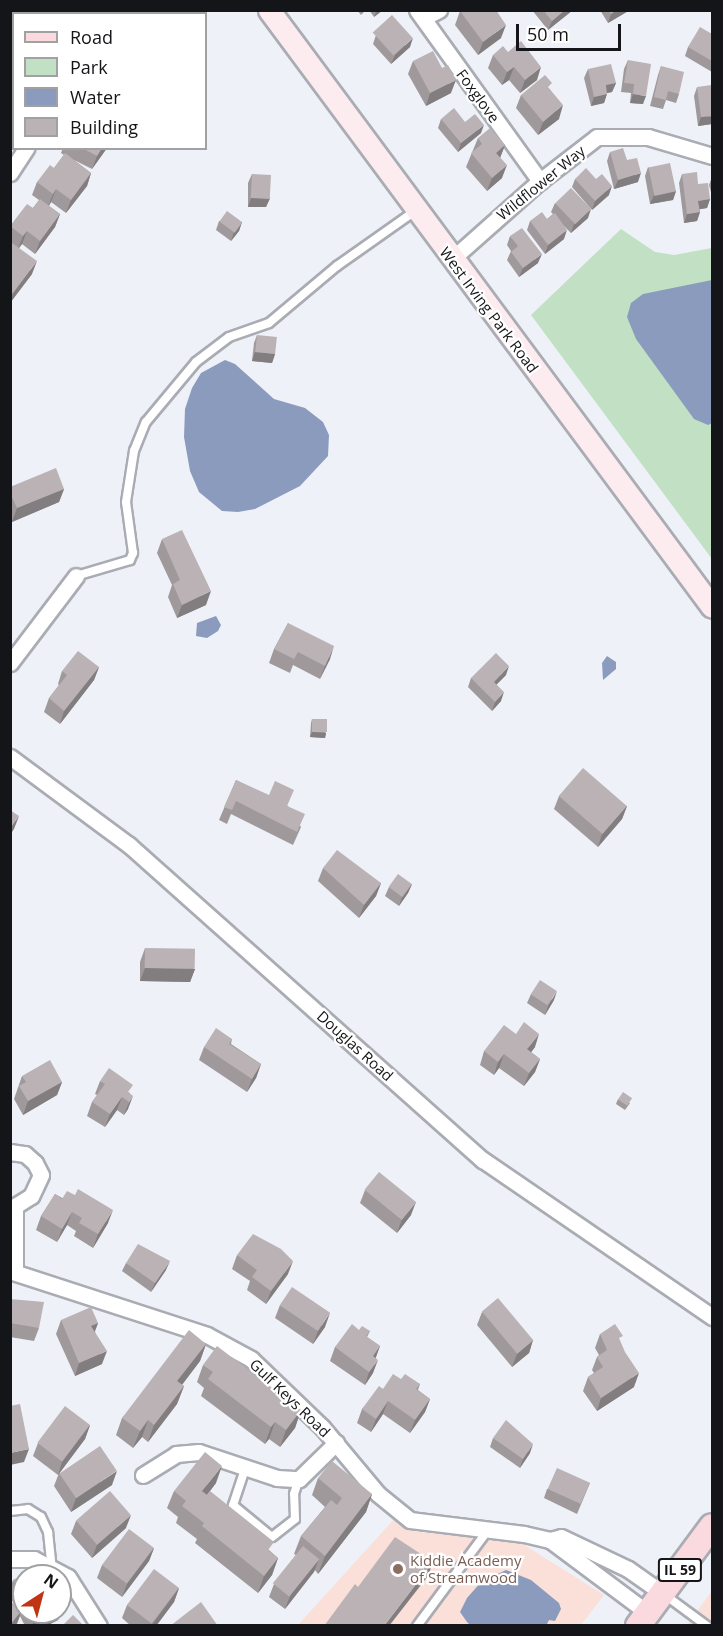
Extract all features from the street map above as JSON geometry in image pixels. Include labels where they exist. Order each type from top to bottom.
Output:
[{"type":"main road","name":"West Irving Park Road","points":[[269,10],[415,211],[712,606]]},
{"type":"main road","name":"IL 59","points":[[643,1619],[712,1526]]},
{"type":"street","points":[[420,14],[439,10]]},
{"type":"street","name":"Foxglove","points":[[420,14],[540,182]]},
{"type":"street","name":"Wildflower Way","points":[[452,260],[540,182],[597,137],[648,137],[712,156]]},
{"type":"street","points":[[10,173],[25,150]]},
{"type":"street","points":[[10,663],[76,576]]},
{"type":"street","name":"Douglas Road","points":[[10,757],[129,845],[483,1160],[712,1317]]},
{"type":"street","points":[[10,1152],[25,1155],[35,1163],[41,1175],[31,1196],[13,1205],[13,1270]]},
{"type":"street","name":"Gulf Keys Road","points":[[13,1270],[207,1335],[251,1359],[336,1443],[378,1494],[410,1520],[550,1540],[561,1537],[592,1549],[662,1593]]},
{"type":"street","points":[[143,1475],[176,1454],[199,1452],[277,1478],[299,1479],[336,1443]]},
{"type":"street","name":"Gulf Keys Road","points":[[550,1540],[643,1619]]},
{"type":"street","points":[[10,1559],[34,1559],[43,1564]]},
{"type":"street","points":[[72,1583],[99,1626]]},
{"type":"lane","points":[[76,576],[130,560],[133,553],[126,502],[134,451],[146,422],[196,362],[229,337],[269,322],[337,266],[415,211]]},
{"type":"lane","points":[[246,1466],[233,1505],[272,1537],[295,1519],[294,1494],[299,1479]]},
{"type":"lane","points":[[10,1511],[28,1509],[40,1517],[48,1532],[51,1564]]},
{"type":"lane","points":[[417,1626],[488,1530]]},
{"type":"lane","points":[[662,1593],[707,1626]]},
{"type":"shaded area","points":[[396,1517],[417,1532],[518,1541],[604,1595],[581,1625],[297,1626]]},
{"type":"shaded area","points":[[712,1591],[712,1625],[687,1625]]},
{"type":"green space","points":[[621,229],[655,252],[674,255],[712,248],[712,559],[531,315]]},
{"type":"water","points":[[712,280],[712,423],[708,425],[694,419],[636,339],[627,317],[631,303],[643,294]]},
{"type":"water","points":[[225,360],[235,364],[274,399],[305,408],[323,422],[329,435],[328,456],[300,486],[255,509],[238,512],[222,511],[199,492],[190,471],[184,437],[185,409],[192,388],[201,373]]},
{"type":"water","points":[[216,616],[221,625],[218,631],[207,638],[196,636],[197,623]]},
{"type":"water","points":[[607,656],[616,662],[616,669],[603,680],[602,663]]},
{"type":"water","points":[[506,1570],[531,1580],[559,1603],[561,1609],[555,1621],[549,1620],[546,1626],[471,1626],[467,1622],[460,1612],[467,1598],[481,1582]]},
{"type":"building","points":[[31,10],[64,10],[64,12],[31,12]]},
{"type":"building","points":[[461,10],[496,10],[506,25],[483,42]]},
{"type":"building","points":[[543,10],[565,10],[552,21]]},
{"type":"building","points":[[392,15],[413,38],[393,55],[373,32]]},
{"type":"building","points":[[700,27],[712,34],[712,61],[688,47]]},
{"type":"building","points":[[12,38],[12,82],[10,81],[10,41]]},
{"type":"building","points":[[521,41],[541,67],[525,80],[514,67],[507,72],[493,55],[503,46],[508,52]]},
{"type":"building","points":[[433,51],[442,68],[448,65],[456,80],[430,93],[413,61]]},
{"type":"building","points":[[628,60],[651,64],[646,96],[633,94],[634,84],[624,83]]},
{"type":"building","points":[[611,64],[616,83],[606,85],[607,94],[594,97],[588,69]]},
{"type":"building","points":[[661,66],[684,72],[679,94],[668,91],[666,100],[654,97]]},
{"type":"building","points":[[545,75],[552,83],[548,87],[563,105],[543,122],[521,95]]},
{"type":"building","points":[[712,85],[712,116],[701,117],[697,87]]},
{"type":"building","points":[[454,108],[465,122],[475,114],[484,125],[461,143],[441,119]]},
{"type":"building","points":[[490,128],[505,145],[496,153],[507,165],[492,178],[471,153],[482,144],[478,138]]},
{"type":"building","points":[[623,148],[627,160],[637,158],[641,173],[618,180],[610,152]]},
{"type":"building","points":[[86,150],[101,150],[97,156]]},
{"type":"building","points":[[65,153],[91,173],[71,200],[56,189],[53,194],[37,182],[50,165],[54,168]]},
{"type":"building","points":[[670,163],[676,191],[655,196],[648,168]]},
{"type":"building","points":[[586,168],[596,179],[602,174],[612,186],[595,201],[575,179]]},
{"type":"building","points":[[697,172],[698,184],[708,183],[710,199],[698,201],[700,212],[687,214],[682,174]]},
{"type":"building","points":[[252,174],[271,175],[270,199],[251,198]]},
{"type":"building","points":[[571,188],[591,209],[575,224],[555,203]]},
{"type":"building","points":[[40,199],[60,214],[40,241],[27,231],[23,236],[10,226],[27,204],[33,208]]},
{"type":"building","points":[[227,211],[242,222],[235,233],[219,222]]},
{"type":"building","points":[[542,212],[547,219],[555,213],[567,230],[548,245],[530,221]]},
{"type":"building","points":[[522,228],[542,254],[523,268],[511,252],[518,246],[510,236]]},
{"type":"building","points":[[12,243],[37,261],[13,293],[10,291],[10,245]]},
{"type":"building","points":[[257,335],[277,337],[275,354],[255,352]]},
{"type":"building","points":[[56,468],[64,489],[17,508],[10,493],[10,487]]},
{"type":"building","points":[[182,530],[211,591],[182,605],[173,584],[180,580],[162,539]]},
{"type":"building","points":[[288,623],[334,646],[325,666],[298,652],[294,659],[274,649]]},
{"type":"building","points":[[78,651],[99,667],[64,711],[49,698],[67,675],[62,671]]},
{"type":"building","points":[[496,653],[509,666],[494,682],[504,692],[495,702],[471,678]]},
{"type":"building","points":[[312,719],[327,719],[327,732],[312,732]]},
{"type":"building","points":[[583,768],[627,806],[602,834],[559,796]]},
{"type":"building","points":[[236,780],[269,795],[275,781],[294,790],[287,806],[305,814],[297,832],[236,801],[232,810],[224,807]]},
{"type":"building","points":[[10,810],[19,816],[10,828]]},
{"type":"building","points":[[337,850],[381,883],[364,905],[323,868]]},
{"type":"building","points":[[398,874],[412,884],[402,897],[389,887]]},
{"type":"building","points":[[145,948],[195,949],[195,969],[145,968]]},
{"type":"building","points":[[540,980],[557,991],[548,1005],[531,994]]},
{"type":"building","points":[[524,1022],[539,1034],[527,1049],[540,1059],[529,1073],[504,1054],[498,1062],[484,1051],[504,1025],[516,1034]]},
{"type":"building","points":[[216,1028],[232,1039],[229,1044],[261,1064],[252,1079],[204,1047]]},
{"type":"building","points":[[50,1060],[62,1082],[28,1101],[19,1086],[26,1082],[22,1076]]},
{"type":"building","points":[[109,1068],[133,1085],[128,1092],[133,1096],[129,1102],[122,1097],[110,1114],[92,1102],[105,1084],[100,1081]]},
{"type":"building","points":[[623,1092],[632,1098],[627,1106],[618,1099]]},
{"type":"building","points":[[379,1172],[416,1202],[402,1220],[365,1190]]},
{"type":"building","points":[[78,1189],[113,1210],[98,1234],[79,1223],[82,1218],[72,1212],[62,1229],[41,1216],[55,1194],[62,1199],[67,1191],[75,1195]]},
{"type":"building","points":[[253,1234],[281,1249],[293,1261],[271,1291],[252,1277],[257,1270],[237,1255]]},
{"type":"building","points":[[138,1244],[170,1261],[155,1283],[126,1263]]},
{"type":"building","points":[[292,1287],[330,1313],[318,1331],[280,1305]]},
{"type":"building","points":[[498,1298],[533,1340],[517,1354],[482,1311]]},
{"type":"building","points":[[10,1299],[44,1302],[39,1328],[10,1323]]},
{"type":"building","points":[[91,1307],[98,1323],[91,1326],[107,1351],[79,1363],[61,1320]]},
{"type":"building","points":[[352,1324],[359,1330],[362,1326],[370,1331],[366,1336],[380,1346],[373,1356],[378,1360],[369,1372],[335,1347]]},
{"type":"building","points":[[615,1324],[623,1336],[619,1338],[625,1352],[639,1373],[601,1398],[588,1377],[603,1367],[597,1357],[607,1350],[600,1334]]},
{"type":"building","points":[[189,1330],[206,1344],[177,1381],[184,1386],[154,1425],[148,1420],[140,1431],[122,1418]]},
{"type":"building","points":[[217,1346],[301,1410],[286,1430],[275,1422],[271,1427],[208,1379],[213,1372],[203,1365]]},
{"type":"building","points":[[393,1374],[401,1379],[405,1374],[420,1384],[416,1389],[430,1399],[415,1420],[388,1401],[376,1419],[362,1409],[379,1386],[383,1389]]},
{"type":"building","points":[[20,1404],[29,1449],[10,1453],[10,1406]]},
{"type":"building","points":[[65,1406],[90,1425],[62,1461],[37,1443]]},
{"type":"building","points":[[506,1420],[533,1444],[523,1459],[493,1438]]},
{"type":"building","points":[[100,1446],[117,1471],[76,1498],[59,1473]]},
{"type":"building","points":[[205,1452],[222,1466],[202,1491],[207,1495],[210,1491],[274,1542],[268,1550],[278,1558],[264,1576],[202,1526],[204,1523],[182,1506],[186,1501],[174,1491]]},
{"type":"building","points":[[332,1461],[372,1494],[325,1556],[301,1536],[331,1500],[337,1505],[342,1498],[318,1478]]},
{"type":"building","points":[[557,1468],[590,1483],[581,1504],[548,1489]]},
{"type":"building","points":[[110,1491],[131,1515],[97,1545],[76,1521]]},
{"type":"building","points":[[129,1529],[154,1548],[127,1584],[102,1565]]},
{"type":"building","points":[[395,1537],[433,1562],[384,1626],[324,1626],[355,1584],[358,1587]]},
{"type":"building","points":[[303,1546],[319,1559],[289,1597],[273,1583]]},
{"type":"building","points":[[154,1569],[179,1588],[152,1624],[127,1605]]},
{"type":"building","points":[[10,1601],[12,1602],[12,1622],[10,1625]]},
{"type":"building","points":[[201,1602],[218,1626],[170,1626]]},
{"type":"building","points":[[72,1616],[84,1626],[62,1626],[72,1624]]},
{"type":"place","name":"Kiddie Academy of Streamwood","points":[[398,1569]]}]
